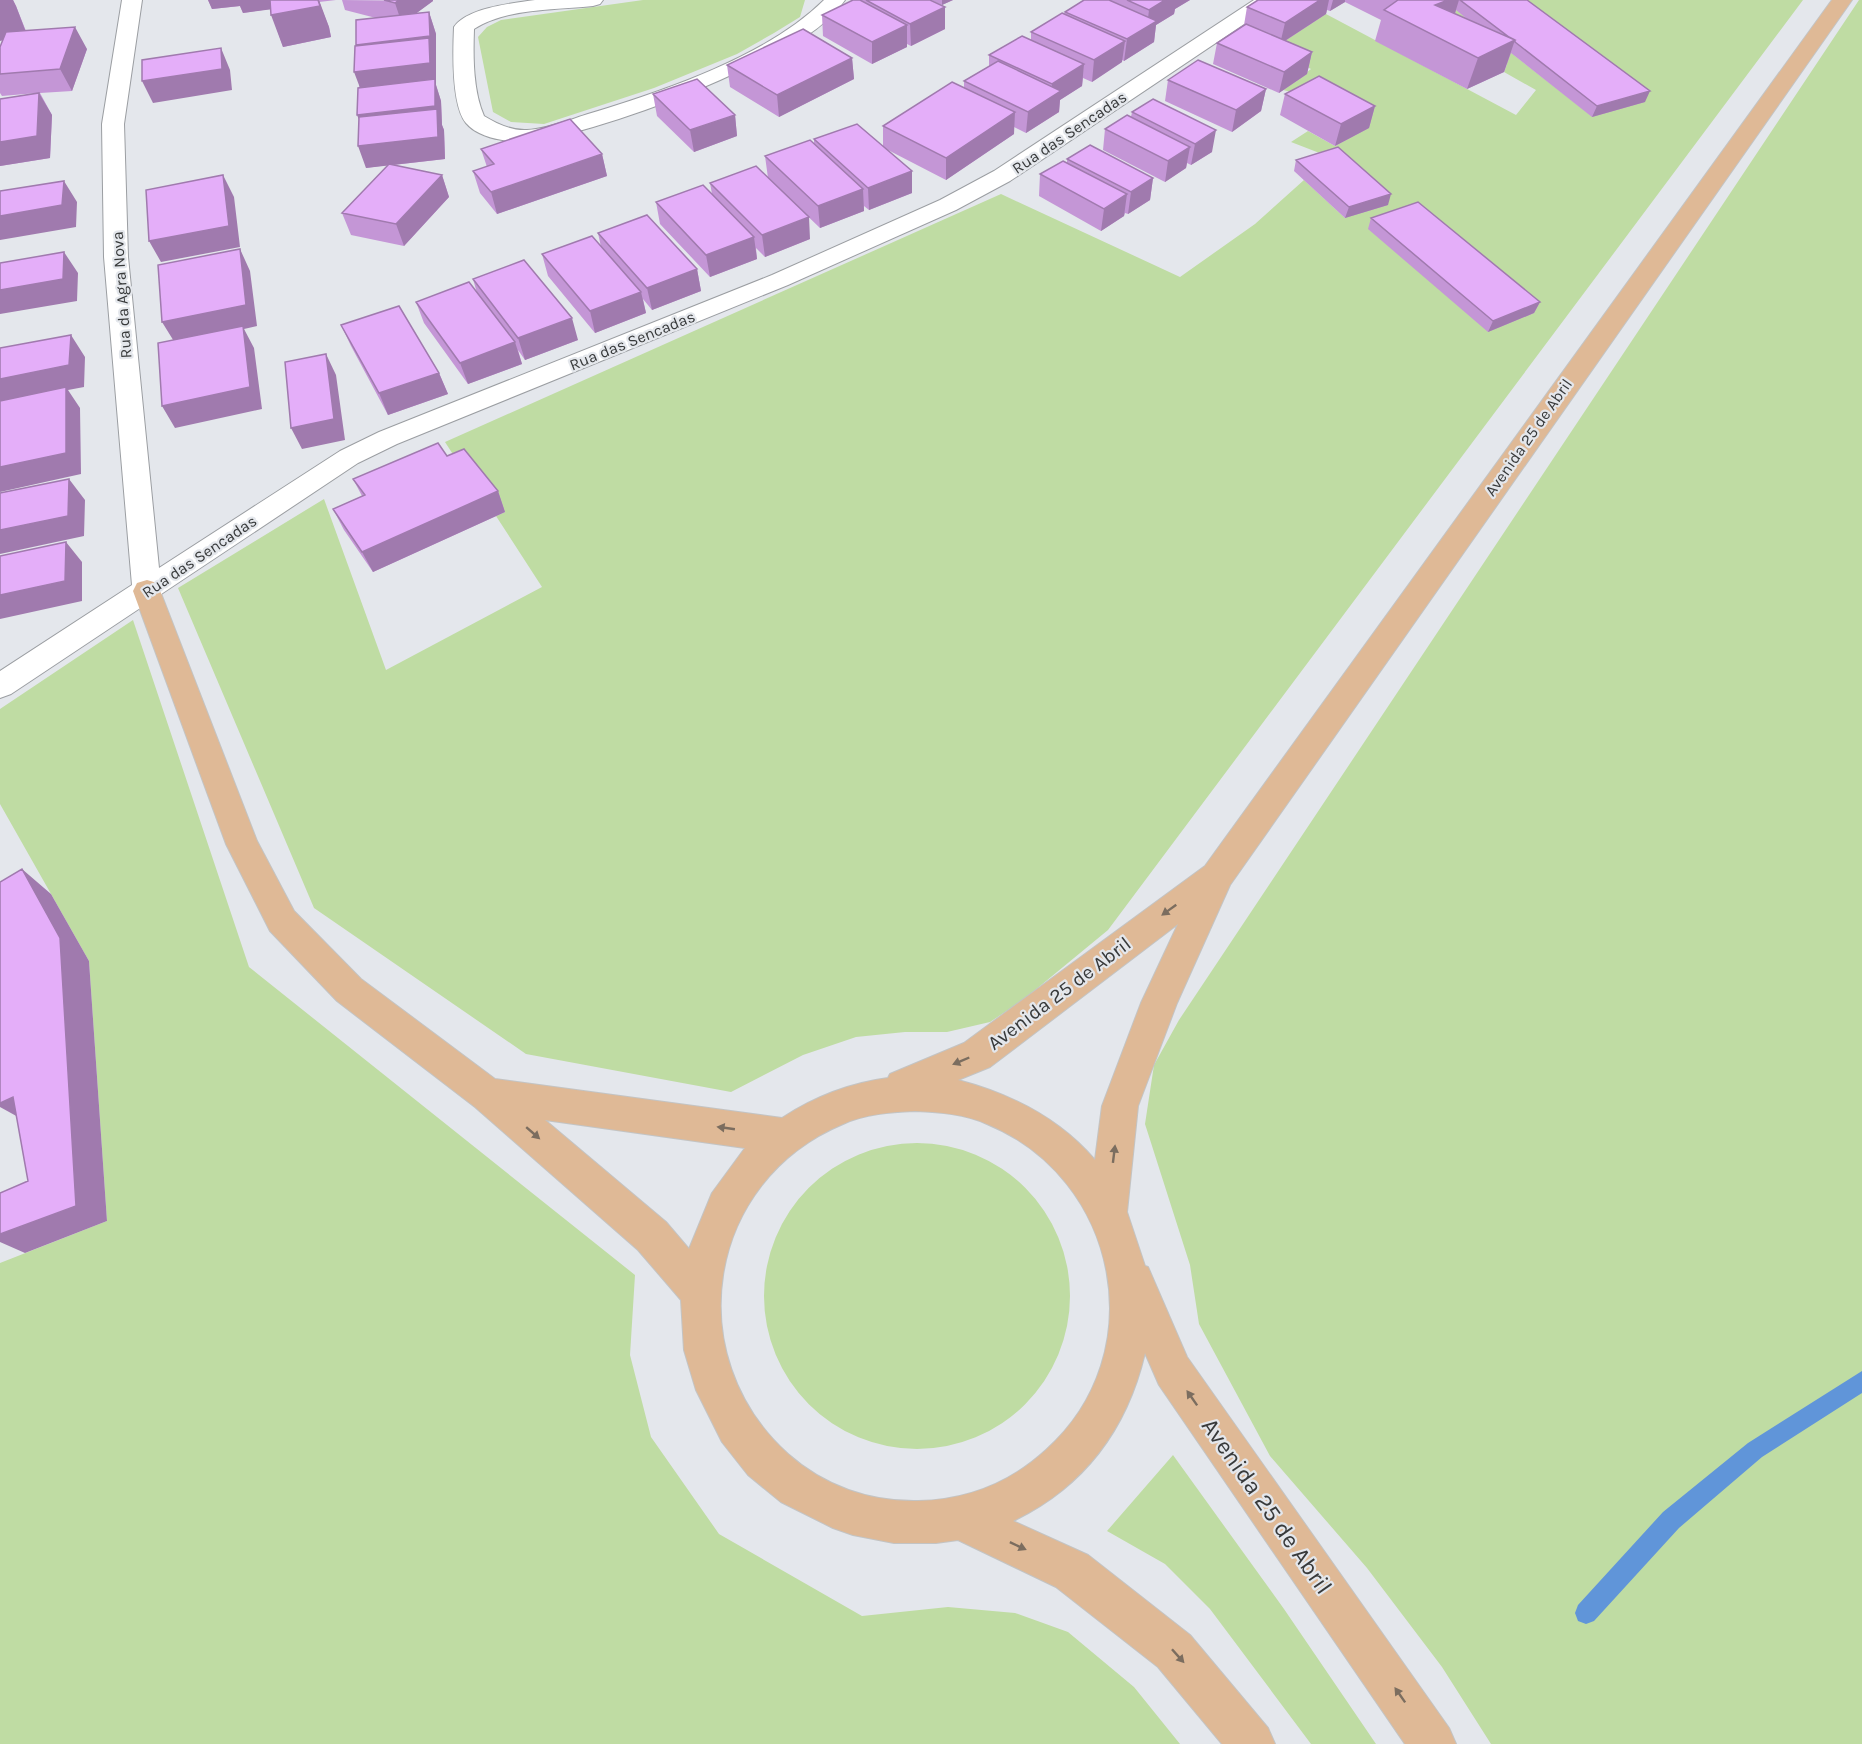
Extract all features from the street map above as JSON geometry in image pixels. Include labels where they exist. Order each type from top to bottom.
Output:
[{"type":"main road","name":"Avenida 25 de Abril","points":[[1108,1212],[1120,1106],[1159,1003],[1217,876],[1842,0]]},
{"type":"main road","points":[[147,591],[242,844],[282,921],[349,990],[488,1095],[652,1236],[702,1294]]},
{"type":"main road","name":"Avenida 25 de Abril","points":[[1123,1255],[1128,1320],[1114,1386],[1081,1446],[1029,1492],[966,1521],[904,1527],[844,1515],[790,1486],[739,1432],[708,1366],[702,1294],[715,1232],[744,1179],[784,1136],[834,1106],[890,1091],[976,1055],[1217,876]]},
{"type":"main road","name":"Avenida 25 de Abril","points":[[890,1091],[942,1091],[992,1104],[1038,1128],[1078,1165],[1108,1212],[1123,1255],[1173,1371],[1433,1744]]},
{"type":"main road","points":[[488,1095],[784,1136]]},
{"type":"main road","points":[[966,1521],[1072,1571],[1174,1651],[1252,1744]]},
{"type":"street","name":"Rua da Agra Nova","points":[[132,0],[113,124],[116,257],[147,591]]},
{"type":"street","points":[[593,0],[503,11],[477,18],[464,27],[463,54],[467,87],[470,108],[476,120],[508,135],[541,135],[665,97],[753,57],[810,25],[835,0]]},
{"type":"street","name":"Rua das Sencadas","points":[[0,686],[350,457],[388,438],[749,292],[904,227],[964,199],[1267,0]]},
{"type":"green space","points":[[643,0],[805,0],[800,17],[774,33],[737,54],[654,88],[544,124],[511,122],[493,112],[478,37],[487,27],[501,20]]},
{"type":"green space","points":[[1508,0],[1803,0],[1108,930],[1023,1000],[990,1022],[947,1032],[905,1032],[856,1037],[803,1055],[731,1092],[526,1054],[314,908],[178,588],[324,499],[386,670],[542,587],[496,516],[505,512],[465,473],[445,442],[1001,194],[1180,277],[1255,224],[1304,180],[1345,218],[1335,159],[1291,142],[1308,131],[1335,146],[1369,127],[1313,97],[1283,90],[1311,69],[1245,35],[1326,14],[1516,115],[1536,90],[1504,72],[1507,64],[1494,53],[1451,26],[1446,2],[1593,117]]},
{"type":"green space","points":[[1859,0],[1862,0],[1862,1744],[1491,1744],[1442,1667],[1367,1568],[1270,1456],[1199,1324],[1190,1265],[1145,1124],[1154,1065],[1179,1020]]},
{"type":"green space","points":[[133,620],[249,967],[635,1275],[630,1355],[651,1437],[719,1534],[862,1616],[948,1607],[1015,1613],[1068,1632],[1134,1687],[1180,1744],[0,1744],[0,1263],[107,1221],[89,961],[0,804],[0,709]]},
{"type":"green space","points":[[917,1143],[947,1146],[975,1155],[1002,1169],[1025,1188],[1044,1211],[1058,1238],[1067,1266],[1070,1296],[1067,1326],[1058,1354],[1044,1381],[1025,1404],[1002,1423],[975,1437],[947,1446],[917,1449],[887,1446],[859,1437],[832,1423],[809,1404],[790,1381],[776,1354],[767,1326],[764,1296],[767,1266],[776,1238],[790,1211],[809,1188],[832,1169],[859,1155],[887,1146]]},
{"type":"green space","points":[[1173,1455],[1284,1609],[1376,1744],[1311,1744],[1210,1609],[1165,1564],[1107,1531]]},
{"type":"building","points":[[270,0],[318,0],[320,6],[271,15]]},
{"type":"building","points":[[853,0],[860,0],[907,25],[872,42],[822,15]]},
{"type":"building","points":[[866,0],[930,0],[945,7],[910,24]]},
{"type":"building","points":[[1084,0],[1109,0],[1157,21],[1127,39],[1065,12]]},
{"type":"building","points":[[1127,0],[1165,0],[1149,10]]},
{"type":"building","points":[[1258,0],[1320,0],[1285,23],[1247,7]]},
{"type":"building","points":[[1398,0],[1448,0],[1435,5],[1515,40],[1478,58],[1384,10]]},
{"type":"building","points":[[1460,0],[1527,0],[1650,91],[1597,106],[1515,40]]},
{"type":"building","points":[[429,12],[430,36],[356,45],[356,20]]},
{"type":"building","points":[[1062,13],[1125,41],[1094,60],[1031,32]]},
{"type":"building","points":[[1246,24],[1312,52],[1284,72],[1217,43]]},
{"type":"building","points":[[75,27],[60,69],[0,74],[0,47],[6,32]]},
{"type":"building","points":[[803,29],[852,58],[777,95],[727,65]]},
{"type":"building","points":[[1022,36],[1084,64],[1052,84],[989,55]]},
{"type":"building","points":[[429,38],[430,63],[354,72],[355,46]]},
{"type":"building","points":[[221,48],[222,69],[142,81],[142,60]]},
{"type":"building","points":[[1198,60],[1266,89],[1236,110],[1168,80]]},
{"type":"building","points":[[998,61],[1061,91],[1028,112],[964,81]]},
{"type":"building","points":[[1319,76],[1375,106],[1341,124],[1285,94]]},
{"type":"building","points":[[435,79],[435,106],[357,115],[358,88]]},
{"type":"building","points":[[697,79],[735,115],[690,130],[653,94]]},
{"type":"building","points":[[952,82],[1015,112],[946,158],[883,126]]},
{"type":"building","points":[[39,93],[37,136],[0,142],[0,99]]},
{"type":"building","points":[[1153,99],[1216,130],[1195,144],[1132,112]]},
{"type":"building","points":[[437,109],[438,137],[358,146],[359,117]]},
{"type":"building","points":[[1127,115],[1190,147],[1168,161],[1105,129]]},
{"type":"building","points":[[570,119],[602,154],[491,192],[473,171],[494,164],[481,149]]},
{"type":"building","points":[[857,124],[912,171],[868,188],[814,139]]},
{"type":"building","points":[[810,140],[863,189],[818,206],[765,156]]},
{"type":"building","points":[[1090,145],[1153,178],[1131,192],[1067,159]]},
{"type":"building","points":[[1338,147],[1391,194],[1349,207],[1296,160]]},
{"type":"building","points":[[1063,161],[1127,194],[1104,209],[1040,174]]},
{"type":"building","points":[[389,164],[442,175],[396,224],[342,213]]},
{"type":"building","points":[[756,166],[809,217],[762,235],[710,183]]},
{"type":"building","points":[[223,175],[229,226],[149,241],[146,190]]},
{"type":"building","points":[[64,181],[62,205],[0,216],[0,191]]},
{"type":"building","points":[[703,185],[754,237],[706,255],[656,202]]},
{"type":"building","points":[[1418,202],[1540,302],[1493,321],[1371,218]]},
{"type":"building","points":[[647,215],[697,269],[647,288],[598,233]]},
{"type":"building","points":[[592,236],[641,292],[590,311],[542,254]]},
{"type":"building","points":[[240,249],[246,305],[162,322],[158,265]]},
{"type":"building","points":[[64,252],[63,279],[0,290],[0,263]]},
{"type":"building","points":[[524,260],[572,318],[518,338],[473,279]]},
{"type":"building","points":[[469,282],[515,342],[460,363],[416,302]]},
{"type":"building","points":[[399,306],[439,373],[379,393],[341,325]]},
{"type":"building","points":[[243,326],[250,387],[162,406],[158,343]]},
{"type":"building","points":[[71,335],[69,365],[0,379],[0,348]]},
{"type":"building","points":[[326,354],[334,419],[291,428],[285,362]]},
{"type":"building","points":[[66,387],[66,453],[0,467],[0,401]]},
{"type":"building","points":[[438,443],[447,456],[464,449],[498,491],[362,552],[333,509],[365,495],[353,479]]},
{"type":"building","points":[[69,479],[68,516],[0,530],[0,493]]},
{"type":"building","points":[[66,542],[65,581],[0,595],[0,556]]},
{"type":"building","points":[[22,869],[60,938],[76,1206],[0,1234],[0,1193],[28,1181],[13,1097],[0,1103],[0,882]]},
{"type":"waterway","points":[[1586,1613],[1671,1520],[1755,1450],[1862,1381]]}]
